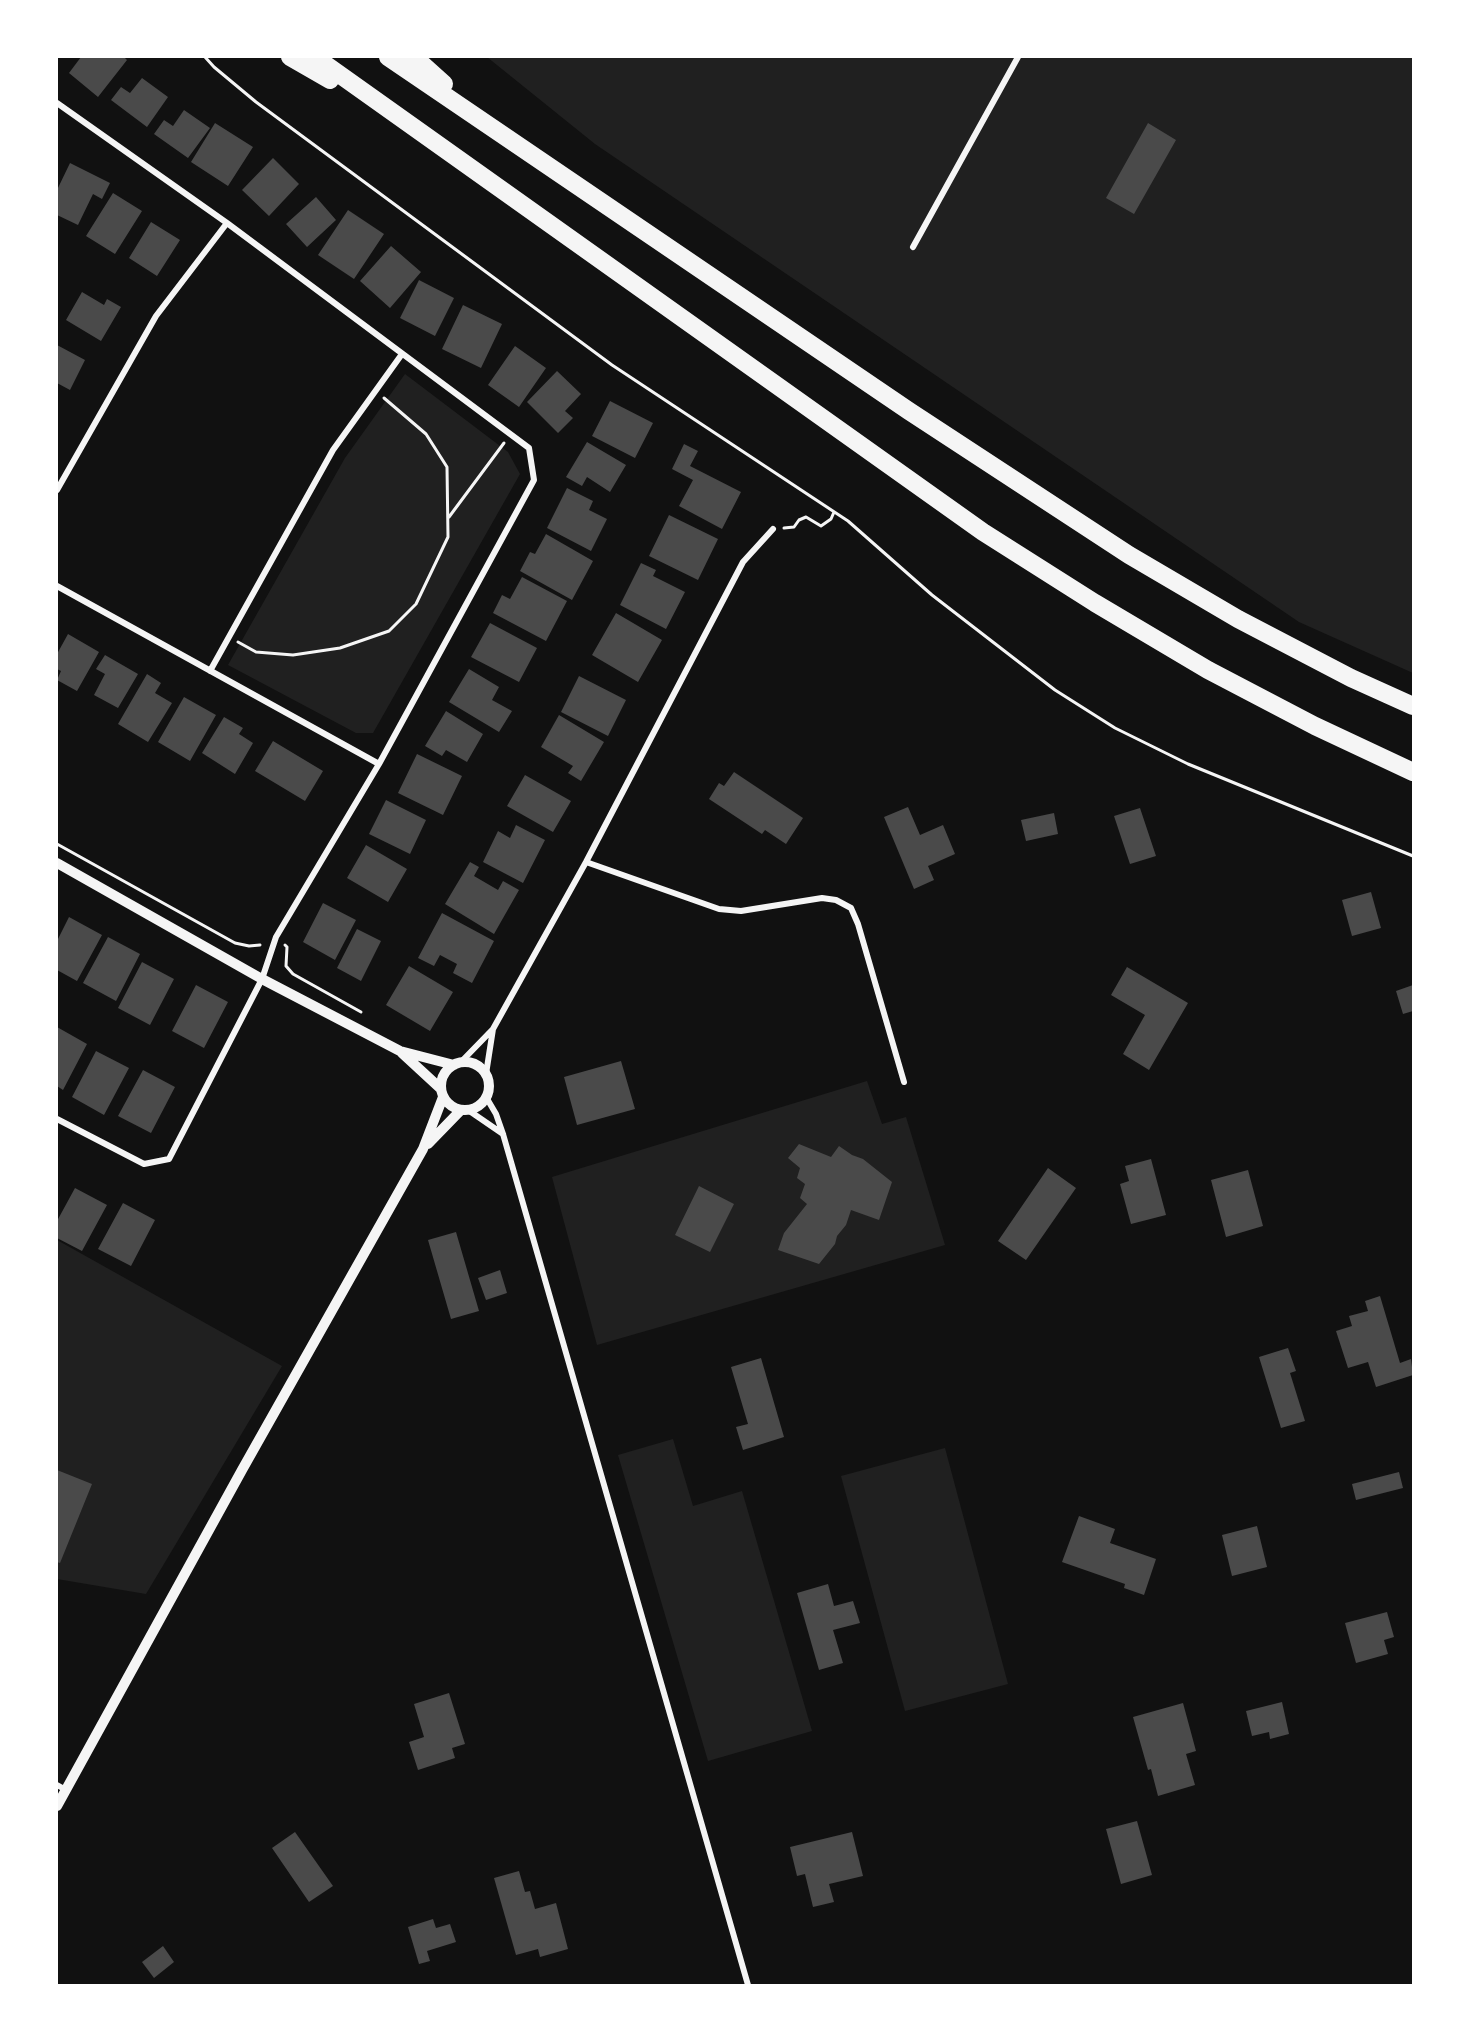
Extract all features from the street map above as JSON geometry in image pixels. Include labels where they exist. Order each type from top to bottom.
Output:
[{"type":"highway","points":[[290,57],[427,137]]},
{"type":"highway","points":[[315,57],[992,538],[1208,670],[1315,726],[1413,772]]},
{"type":"highway","points":[[388,57],[909,411],[1129,555],[1238,619],[1351,678],[1413,706]]},
{"type":"highway","points":[[414,57],[499,133]]},
{"type":"street","points":[[913,247],[1018,57]]},
{"type":"street","points":[[57,103],[227,223],[529,448],[534,480],[379,764],[276,937],[262,979],[169,1160],[144,1164],[57,1119]]},
{"type":"street","points":[[57,490],[156,316],[227,223]]},
{"type":"street","points":[[210,671],[333,450],[402,354]]},
{"type":"street","points":[[57,1806],[62,1787],[423,1149],[442,1093],[443,1078],[448,1069],[457,1064],[493,1029],[586,862],[743,562],[773,529]]},
{"type":"street","points":[[57,586],[379,764]]},
{"type":"street","points":[[586,862],[719,909],[741,911],[822,898],[836,900],[851,908],[858,924],[904,1083]]},
{"type":"street","points":[[57,863],[262,979],[400,1051],[457,1064],[467,1062],[477,1066],[486,1074],[489,1082],[486,1097],[476,1108],[465,1110],[423,1149]]},
{"type":"street","points":[[486,1074],[493,1029]]},
{"type":"street","points":[[400,1051],[442,1093],[451,1106],[465,1110],[503,1134]]},
{"type":"street","points":[[486,1097],[496,1113],[503,1134],[748,1985]]},
{"type":"path","points":[[205,57],[256,102],[612,365],[834,512],[866,536],[941,602],[1055,690],[1115,728],[1188,764],[1413,856]]},
{"type":"path","points":[[229,637],[256,652],[293,655],[340,648],[388,631],[416,604],[448,537],[447,467],[426,434],[376,390]]},
{"type":"path","points":[[448,518],[511,435]]},
{"type":"path","points":[[773,529],[794,528],[799,519],[806,517],[821,526],[831,519],[834,512]]},
{"type":"shaded area","points":[[487,57],[1413,57],[1413,673],[1299,622],[595,144]]},
{"type":"shaded area","points":[[405,374],[508,452],[520,474],[373,733],[356,733],[228,665],[345,458]]},
{"type":"shaded area","points":[[867,1081],[882,1124],[906,1117],[945,1245],[597,1345],[552,1177]]},
{"type":"shaded area","points":[[57,1240],[282,1366],[146,1594],[57,1579]]},
{"type":"shaded area","points":[[673,1439],[693,1506],[742,1491],[812,1731],[708,1761],[618,1455]]},
{"type":"shaded area","points":[[945,1448],[1008,1684],[905,1711],[841,1476]]},
{"type":"building","points":[[81,57],[124,57],[127,60],[98,97],[69,73]]},
{"type":"building","points":[[142,78],[168,97],[147,127],[111,100],[121,87],[130,93]]},
{"type":"building","points":[[184,110],[210,128],[188,158],[154,134],[164,120],[173,126]]},
{"type":"building","points":[[215,123],[253,147],[228,186],[191,162]]},
{"type":"building","points":[[1148,123],[1176,140],[1134,214],[1106,198]]},
{"type":"building","points":[[273,158],[299,184],[269,216],[242,190]]},
{"type":"building","points":[[70,163],[110,183],[102,199],[93,194],[78,225],[57,215],[57,190]]},
{"type":"building","points":[[113,193],[142,211],[115,254],[86,236]]},
{"type":"building","points":[[316,197],[336,220],[307,247],[286,224]]},
{"type":"building","points":[[348,210],[384,234],[354,279],[318,255]]},
{"type":"building","points":[[151,222],[180,240],[157,276],[129,258]]},
{"type":"building","points":[[391,246],[421,272],[390,308],[360,281]]},
{"type":"building","points":[[419,280],[454,298],[435,336],[400,318]]},
{"type":"building","points":[[82,292],[104,305],[107,299],[121,307],[101,341],[66,320]]},
{"type":"building","points":[[463,305],[502,324],[481,368],[442,349]]},
{"type":"building","points":[[57,345],[85,360],[70,390],[57,383]]},
{"type":"building","points":[[515,346],[546,368],[519,407],[488,385]]},
{"type":"building","points":[[557,371],[581,394],[565,411],[573,418],[558,433],[527,402]]},
{"type":"building","points":[[610,401],[653,423],[635,458],[592,436]]},
{"type":"building","points":[[587,442],[626,465],[610,492],[587,477],[582,486],[566,477]]},
{"type":"building","points":[[684,444],[698,451],[690,466],[741,492],[722,529],[679,506],[693,480],[672,469]]},
{"type":"building","points":[[567,488],[593,501],[589,510],[607,519],[591,551],[547,528]]},
{"type":"building","points":[[669,515],[718,539],[698,580],[649,556]]},
{"type":"building","points":[[546,534],[593,561],[572,600],[520,571],[530,552],[535,554]]},
{"type":"building","points":[[641,563],[656,570],[653,576],[685,592],[666,629],[620,605]]},
{"type":"building","points":[[522,577],[567,601],[546,641],[493,613],[502,595],[510,599]]},
{"type":"building","points":[[616,613],[662,640],[638,682],[592,655]]},
{"type":"building","points":[[490,623],[537,648],[519,682],[471,657]]},
{"type":"building","points":[[68,634],[99,652],[77,691],[57,680],[61,671],[57,669],[57,654]]},
{"type":"building","points":[[105,655],[138,674],[118,708],[94,695],[105,674],[96,669]]},
{"type":"building","points":[[469,669],[499,687],[492,700],[512,711],[499,732],[449,702]]},
{"type":"building","points":[[147,674],[161,683],[155,693],[172,703],[148,742],[118,724]]},
{"type":"building","points":[[579,676],[626,700],[608,736],[561,712]]},
{"type":"building","points":[[184,697],[216,715],[190,761],[158,742]]},
{"type":"building","points":[[446,711],[483,734],[467,762],[446,750],[442,756],[425,746]]},
{"type":"building","points":[[559,715],[604,742],[581,781],[568,773],[573,766],[541,747]]},
{"type":"building","points":[[224,717],[243,728],[239,734],[253,743],[235,774],[202,753]]},
{"type":"building","points":[[273,741],[323,771],[305,801],[255,771]]},
{"type":"building","points":[[417,754],[462,776],[443,815],[398,793]]},
{"type":"building","points":[[734,772],[803,818],[786,844],[765,830],[762,834],[709,799],[719,783],[724,786]]},
{"type":"building","points":[[525,775],[571,801],[553,832],[507,806]]},
{"type":"building","points":[[386,800],[426,820],[410,854],[369,834]]},
{"type":"building","points":[[908,807],[920,835],[943,825],[955,854],[928,866],[934,880],[914,889],[884,817]]},
{"type":"building","points":[[1140,808],[1156,856],[1130,864],[1114,816]]},
{"type":"building","points":[[1054,813],[1058,834],[1026,841],[1021,820]]},
{"type":"building","points":[[516,825],[545,840],[523,883],[483,862],[498,831],[510,838]]},
{"type":"building","points":[[366,845],[407,869],[388,902],[347,878]]},
{"type":"building","points":[[470,862],[479,867],[474,876],[498,890],[503,881],[519,890],[494,934],[445,904]]},
{"type":"building","points":[[1371,892],[1381,928],[1352,936],[1342,900]]},
{"type":"building","points":[[323,903],[356,920],[335,960],[303,942]]},
{"type":"building","points":[[442,913],[494,941],[472,983],[453,973],[457,964],[440,955],[434,966],[418,958]]},
{"type":"building","points":[[69,917],[102,935],[77,981],[57,970],[57,941]]},
{"type":"building","points":[[357,929],[381,941],[361,981],[337,968]]},
{"type":"building","points":[[108,937],[140,954],[116,1001],[83,983]]},
{"type":"building","points":[[142,962],[174,979],[150,1025],[118,1008]]},
{"type":"building","points":[[409,966],[453,992],[430,1031],[386,1005]]},
{"type":"building","points":[[1127,967],[1188,1003],[1149,1070],[1123,1054],[1145,1015],[1111,995]]},
{"type":"building","points":[[196,985],[228,1002],[204,1048],[172,1031]]},
{"type":"building","points":[[1413,985],[1413,1011],[1403,1014],[1396,991]]},
{"type":"building","points":[[57,1027],[87,1044],[63,1090],[57,1086]]},
{"type":"building","points":[[96,1051],[129,1068],[104,1115],[72,1097]]},
{"type":"building","points":[[621,1061],[635,1109],[577,1125],[564,1077]]},
{"type":"building","points":[[143,1070],[175,1087],[151,1133],[118,1116]]},
{"type":"building","points":[[799,1144],[831,1157],[839,1146],[863,1159],[892,1182],[879,1220],[851,1210],[846,1225],[837,1236],[835,1244],[819,1264],[778,1250],[784,1233],[807,1204],[800,1198],[805,1184],[797,1178],[800,1168],[788,1158]]},
{"type":"building","points":[[1151,1159],[1166,1215],[1131,1224],[1120,1184],[1129,1181],[1125,1166]]},
{"type":"building","points":[[1048,1168],[1076,1188],[1026,1260],[998,1241]]},
{"type":"building","points":[[1248,1170],[1263,1226],[1226,1237],[1211,1180]]},
{"type":"building","points":[[699,1186],[734,1204],[710,1252],[675,1235]]},
{"type":"building","points":[[75,1188],[107,1205],[82,1251],[57,1238],[57,1221]]},
{"type":"building","points":[[123,1203],[155,1220],[131,1266],[98,1249]]},
{"type":"building","points":[[456,1232],[479,1311],[451,1319],[428,1240]]},
{"type":"building","points":[[500,1270],[507,1293],[486,1300],[478,1278]]},
{"type":"building","points":[[1380,1296],[1400,1363],[1411,1359],[1413,1375],[1376,1387],[1368,1362],[1348,1368],[1336,1331],[1352,1326],[1349,1316],[1368,1311],[1365,1301]]},
{"type":"building","points":[[1288,1348],[1296,1371],[1290,1373],[1305,1421],[1281,1428],[1259,1357]]},
{"type":"building","points":[[761,1358],[784,1437],[743,1450],[736,1427],[748,1424],[731,1367]]},
{"type":"building","points":[[57,1470],[92,1484],[60,1563],[57,1562]]},
{"type":"building","points":[[1399,1472],[1403,1488],[1356,1500],[1352,1484]]},
{"type":"building","points":[[1079,1516],[1115,1529],[1110,1543],[1156,1559],[1144,1595],[1124,1588],[1125,1584],[1062,1562]]},
{"type":"building","points":[[1257,1526],[1267,1567],[1232,1576],[1222,1535]]},
{"type":"building","points":[[828,1584],[834,1606],[853,1601],[860,1623],[833,1630],[843,1663],[819,1670],[797,1593]]},
{"type":"building","points":[[1387,1612],[1394,1637],[1384,1640],[1388,1654],[1356,1663],[1345,1623]]},
{"type":"building","points":[[449,1693],[465,1744],[452,1748],[455,1758],[418,1770],[409,1742],[424,1737],[414,1704]]},
{"type":"building","points":[[1282,1702],[1289,1734],[1270,1739],[1269,1732],[1252,1736],[1246,1711]]},
{"type":"building","points":[[1183,1703],[1196,1751],[1186,1754],[1195,1785],[1158,1796],[1133,1717]]},
{"type":"building","points":[[1137,1821],[1152,1875],[1121,1884],[1106,1829]]},
{"type":"building","points":[[295,1832],[333,1886],[309,1902],[272,1848]]},
{"type":"building","points":[[852,1832],[863,1876],[829,1884],[834,1902],[813,1907],[805,1874],[797,1876],[790,1847]]},
{"type":"building","points":[[519,1871],[525,1892],[530,1891],[535,1909],[556,1903],[568,1949],[540,1957],[538,1949],[516,1955],[494,1878]]},
{"type":"building","points":[[433,1919],[436,1928],[450,1924],[456,1942],[427,1951],[430,1961],[419,1964],[408,1927]]},
{"type":"building","points":[[163,1946],[174,1962],[154,1978],[142,1962]]}]
